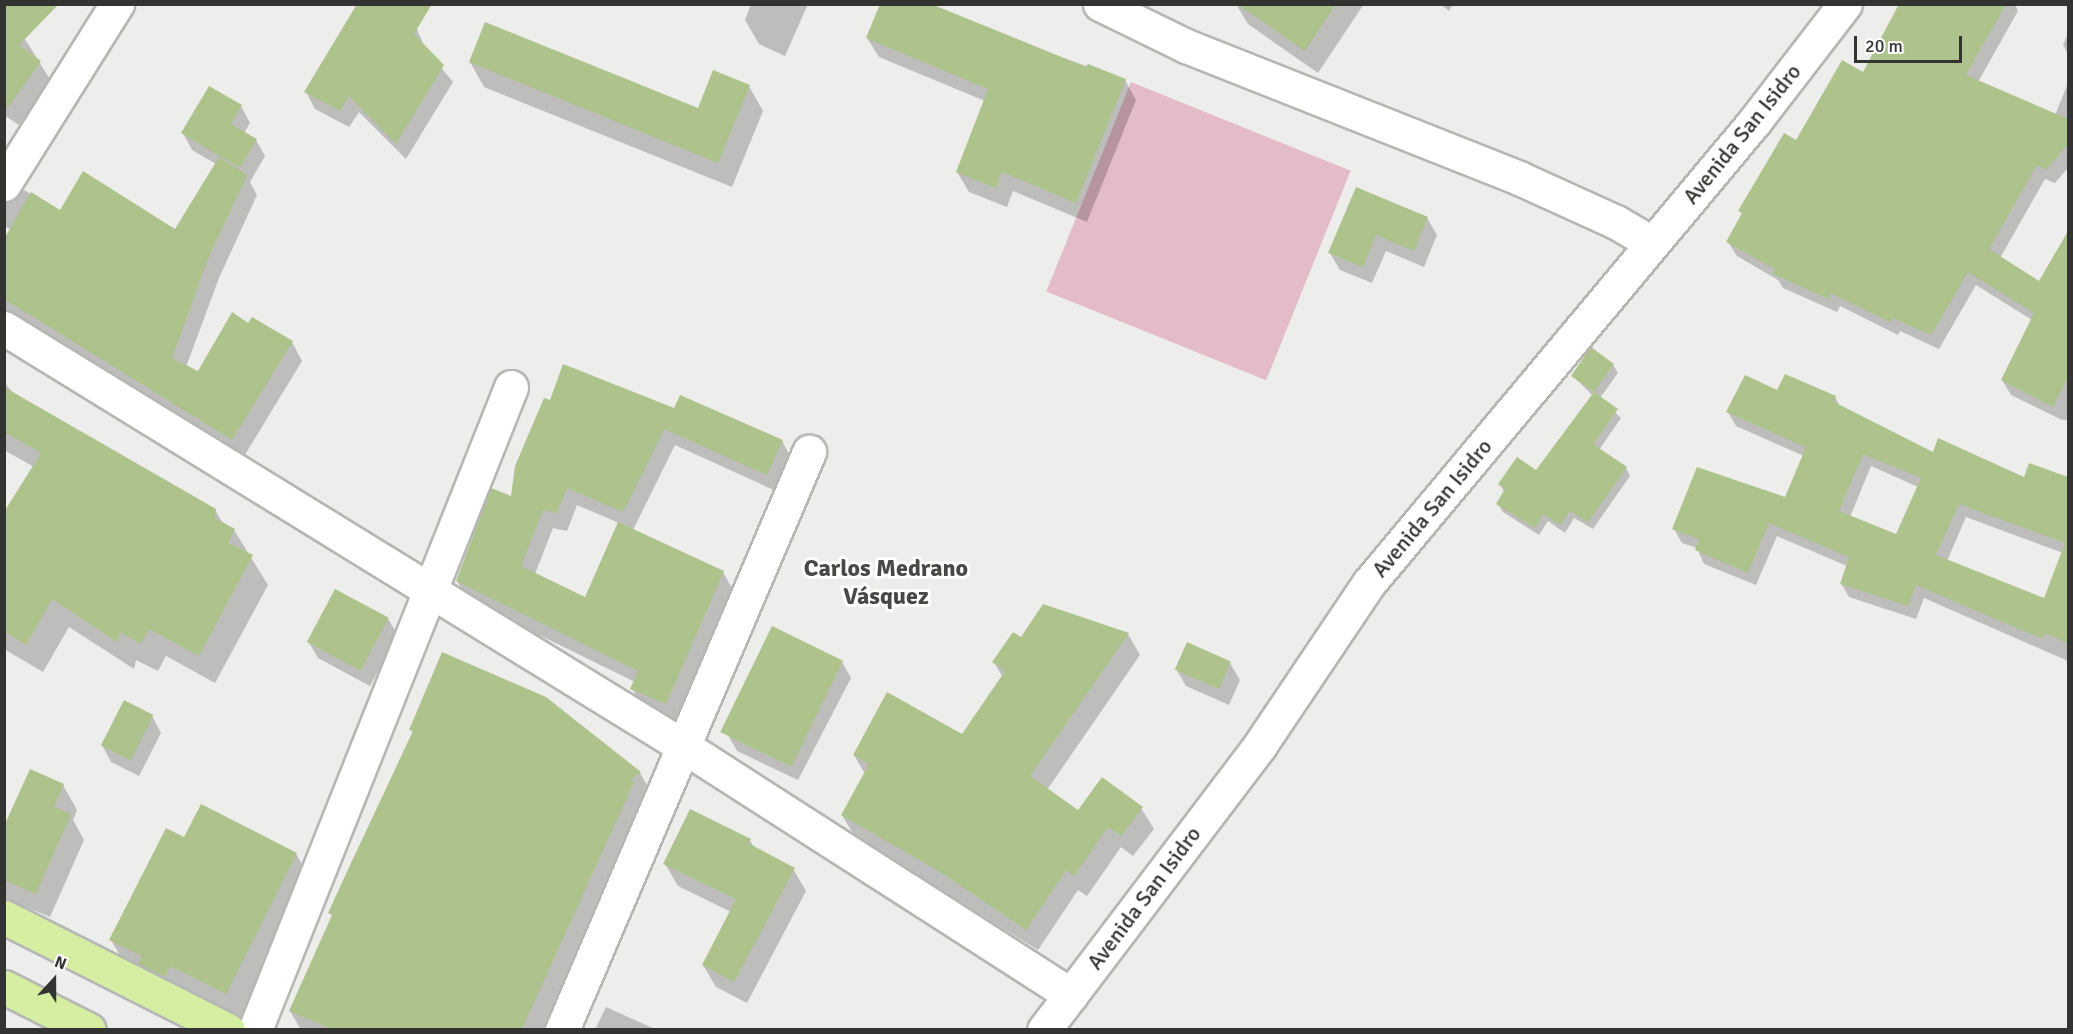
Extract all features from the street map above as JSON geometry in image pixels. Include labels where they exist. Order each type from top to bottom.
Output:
[{"type":"main road","points":[[4,917],[228,1029]]},
{"type":"main road","points":[[4,987],[89,1029]]},
{"type":"street","points":[[4,184],[117,4]]},
{"type":"street","points":[[1100,4],[1186,46],[1519,178],[1616,222],[1652,243]]},
{"type":"street","name":"Avenida San Isidro","points":[[1044,1029],[1260,745],[1369,583],[1754,122],[1845,4]]},
{"type":"street","points":[[4,328],[683,746],[1071,995]]},
{"type":"street","points":[[255,1029],[510,387]]},
{"type":"street","points":[[562,1029],[809,452]]},
{"type":"shaded area","points":[[1131,82],[1351,171],[1266,380],[1046,292]]},
{"type":"building","points":[[4,4],[59,4],[19,45],[41,61],[4,113]]},
{"type":"building","points":[[357,4],[432,4],[414,34],[444,65],[396,144],[349,96],[340,111],[304,92]]},
{"type":"building","points":[[880,4],[931,4],[1086,67],[1088,64],[1126,79],[1076,203],[1002,172],[996,188],[956,172],[988,89],[866,38]]},
{"type":"building","points":[[1237,4],[1336,4],[1305,51]]},
{"type":"building","points":[[1899,4],[2006,4],[1966,75],[2068,119],[2068,144],[2046,170],[2037,165],[1989,249],[2039,281],[2068,231],[2068,377],[2053,407],[2001,380],[2034,313],[1968,272],[1931,335],[1892,318],[1890,322],[1831,293],[1829,299],[1773,274],[1775,269],[1726,242],[1742,213],[1738,211],[1784,133],[1796,140],[1842,60],[1863,72]]},
{"type":"building","points":[[485,22],[698,108],[713,70],[750,85],[718,163],[469,62]]},
{"type":"building","points":[[209,86],[242,105],[231,124],[257,139],[240,168],[181,133]]},
{"type":"building","points":[[219,157],[247,175],[208,259],[172,358],[198,371],[232,312],[248,323],[252,317],[293,341],[232,440],[4,299],[4,239],[31,192],[60,210],[83,171],[175,229]]},
{"type":"building","points":[[1356,187],[1428,217],[1414,251],[1376,235],[1363,267],[1328,253]]},
{"type":"building","points":[[1591,347],[1614,364],[1594,392],[1571,376]]},
{"type":"building","points":[[563,364],[674,408],[680,395],[783,440],[767,475],[664,429],[623,512],[567,488],[557,513],[543,510],[521,566],[585,597],[618,522],[724,571],[666,704],[630,689],[638,671],[456,581],[491,488],[511,496],[515,466],[544,398],[550,400]]},
{"type":"building","points":[[1785,374],[1836,396],[1834,402],[1933,452],[1938,438],[2024,477],[2029,463],[2068,477],[2068,643],[2045,633],[2043,639],[1916,585],[1908,606],[1840,584],[1849,557],[1769,523],[1748,573],[1695,550],[1699,539],[1672,529],[1697,467],[1785,497],[1806,447],[1726,412],[1745,375],[1777,390]],"holes":[[[1863,454],[1921,478],[1896,534],[1839,511]],[[1959,504],[2065,543],[2044,598],[1936,555]]]},
{"type":"building","points":[[4,387],[216,509],[215,518],[235,529],[228,543],[253,555],[199,656],[149,629],[141,644],[120,632],[117,642],[52,599],[26,645],[4,631],[4,512],[41,453],[4,432]]},
{"type":"building","points":[[1594,392],[1618,409],[1593,444],[1627,467],[1588,522],[1570,511],[1560,525],[1543,514],[1535,528],[1496,504],[1505,489],[1498,484],[1517,457],[1536,470]]},
{"type":"building","points":[[335,589],[389,618],[361,671],[307,642]]},
{"type":"building","points":[[1043,604],[1129,633],[1030,776],[1078,810],[1102,777],[1143,807],[1121,836],[1108,827],[1074,876],[1066,870],[1026,930],[940,872],[841,815],[869,764],[853,755],[887,692],[962,734],[1005,671],[992,662],[1013,632],[1021,637]]},
{"type":"building","points":[[772,626],[843,661],[791,767],[720,732]]},
{"type":"building","points":[[1187,642],[1231,662],[1219,689],[1175,669]]},
{"type":"building","points":[[442,652],[546,697],[641,772],[631,780],[634,782],[522,1029],[332,1029],[289,1011],[332,915],[328,913],[413,731],[409,730]]},
{"type":"building","points":[[124,700],[153,715],[130,760],[101,745]]},
{"type":"building","points":[[30,769],[64,784],[54,807],[71,814],[36,894],[4,880],[4,826]]},
{"type":"building","points":[[201,804],[297,853],[226,994],[170,966],[165,977],[138,964],[142,956],[109,940],[166,828],[184,837]]},
{"type":"building","points":[[690,809],[751,839],[748,843],[795,868],[734,982],[702,965],[736,899],[663,864]]},
{"type":"district","name":"Carlos Medrano Vásquez","points":[[886,583]]}]
